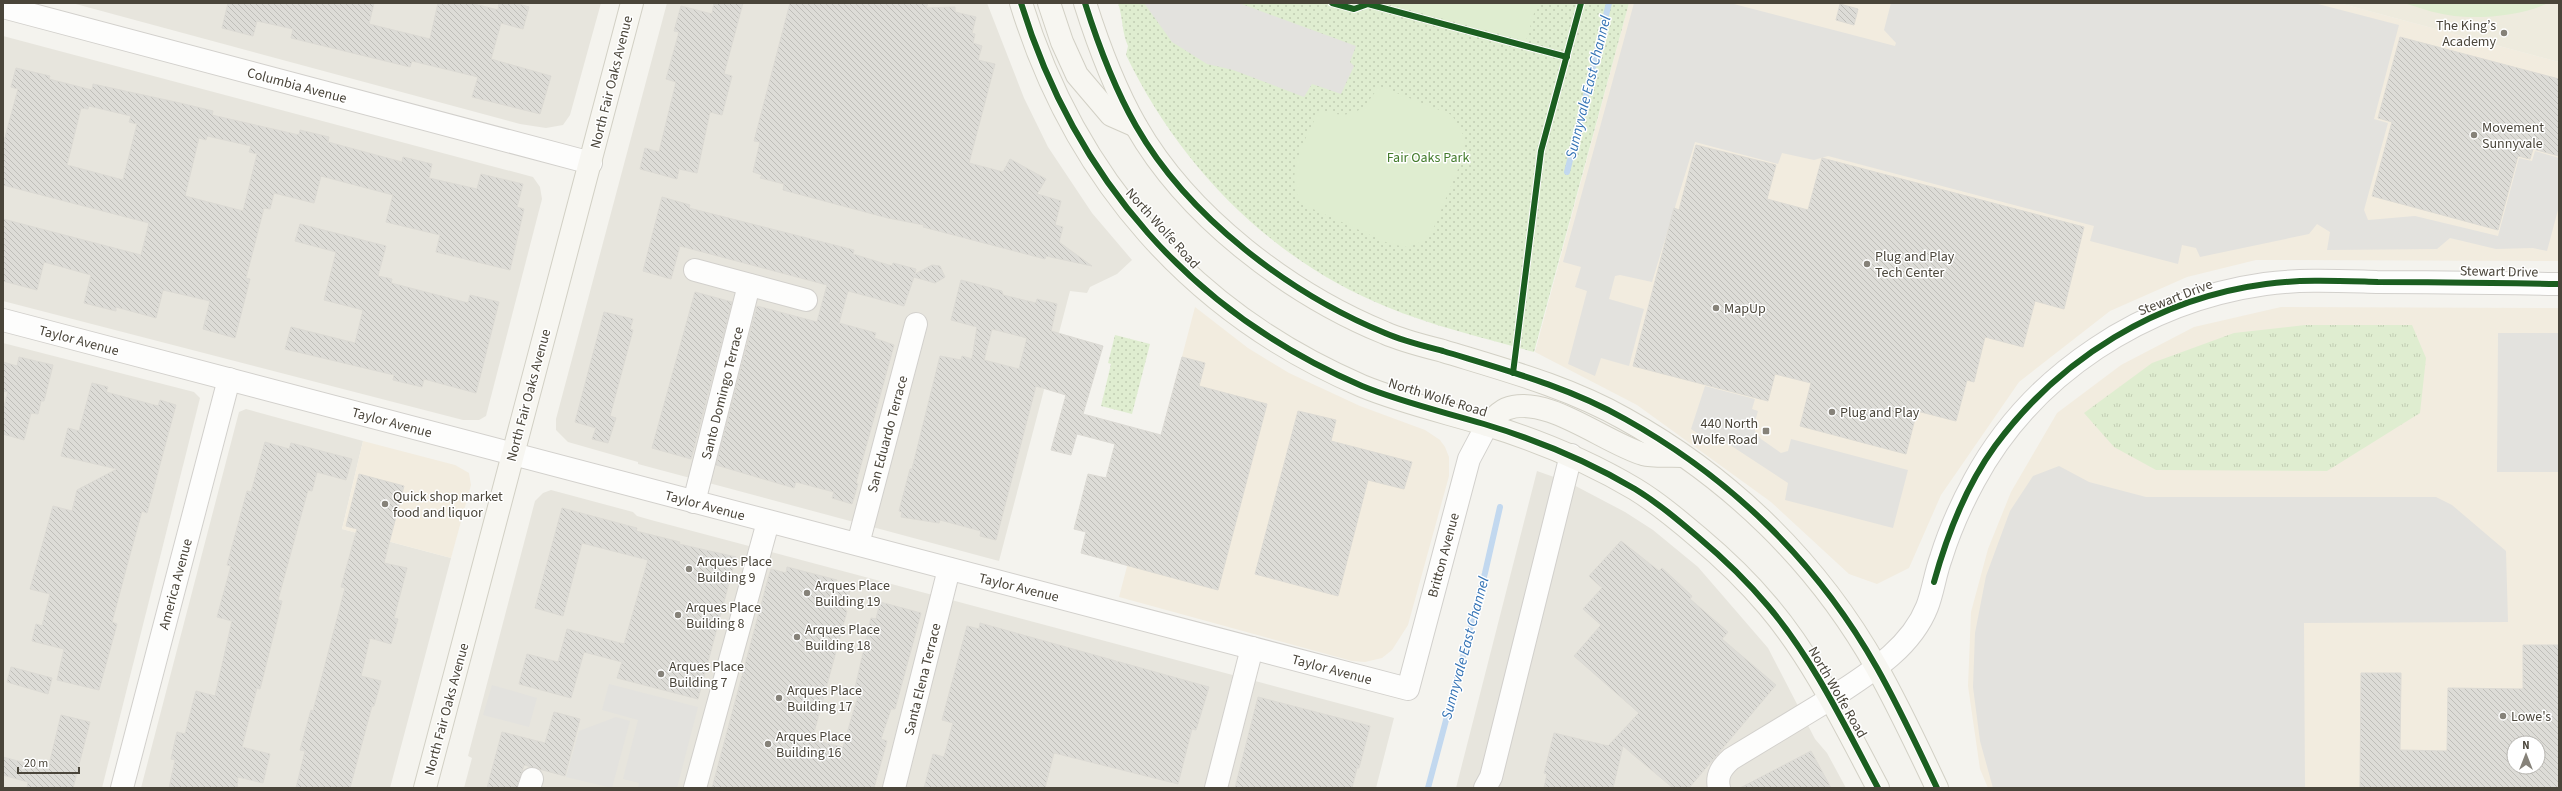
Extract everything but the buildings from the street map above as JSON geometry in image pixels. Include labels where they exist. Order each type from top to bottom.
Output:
[{"type":"main road","name":"North Fair Oaks Avenue","points":[[425,788],[632,3]]},
{"type":"main road","name":"North Wolfe Road","points":[[1021,3],[1032,38],[1056,97],[1084,148],[1135,219],[1215,300],[1273,340],[1363,386],[1487,425],[1571,455],[1636,489],[1670,513],[1725,561],[1768,606],[1802,653],[1830,699],[1878,788]]},
{"type":"main road","points":[[1049,3],[1077,75],[1111,115],[1136,126]]},
{"type":"main road","points":[[1085,3],[1136,126],[1184,190],[1233,241],[1277,274],[1318,301],[1386,334],[1574,394],[1625,418],[1684,456],[1729,489],[1774,530],[1824,587],[1877,668],[1937,788]]},
{"type":"main road","points":[[1487,425],[1505,409],[1520,406],[1537,407],[1588,427],[1644,454],[1684,456]]},
{"type":"street","name":"Columbia Avenue","points":[[3,7],[590,163]]},
{"type":"street","points":[[695,270],[806,300]]},
{"type":"street","name":"Stewart Drive","points":[[1719,788],[1718,776],[1723,766],[1731,759],[1830,699],[1877,668],[1912,632],[1926,608],[1957,517],[1995,446],[2034,400],[2078,362],[2124,330],[2179,305],[2226,291],[2268,284],[2341,282],[2559,284]]},
{"type":"street","name":"Santo Domingo Terrace","points":[[694,502],[749,285]]},
{"type":"street","name":"Taylor Avenue","points":[[3,320],[1408,689]]},
{"type":"street","name":"San Eduardo Terrace","points":[[858,544],[916,324]]},
{"type":"street","name":"America Avenue","points":[[122,788],[229,379]]},
{"type":"street","name":"Britton Avenue","points":[[1408,689],[1469,459],[1487,425]]},
{"type":"street","points":[[1485,788],[1491,777],[1571,455]]},
{"type":"street","points":[[695,788],[768,522]]},
{"type":"street","name":"Santa Elena Terrace","points":[[894,788],[950,569]]},
{"type":"street","points":[[1216,788],[1252,648]]},
{"type":"shaded area","points":[[72,3],[601,3],[570,115],[563,125],[546,128],[520,124]]},
{"type":"shaded area","points":[[667,3],[987,3],[1024,98],[1048,147],[1092,213],[1132,260],[1117,274],[1090,287],[1087,293],[1070,291],[999,561],[638,464],[638,462],[568,442],[556,430],[556,419]]},
{"type":"shaded area","points":[[1144,3],[1239,3],[1356,46],[1350,62],[1354,66],[1341,94],[1312,84],[1304,97],[1233,70],[1207,64],[1172,42]]},
{"type":"shaded area","points":[[1629,3],[2339,3],[2559,62],[2559,261],[2256,260],[2187,277],[2110,311],[2019,382],[1941,495],[1909,568],[1877,584],[1849,574],[1771,502],[1637,405],[1535,352]]},
{"type":"shaded area","points":[[1634,3],[1730,3],[1895,46],[1896,43],[1884,30],[1891,3],[2314,3],[2399,25],[2374,119],[2388,123],[2364,210],[2368,220],[2415,216],[2498,236],[2519,158],[2532,161],[2535,151],[2559,158],[2559,206],[2547,251],[2533,248],[2496,249],[2450,238],[2437,249],[2327,250],[2330,232],[2317,224],[2309,234],[2200,257],[2196,248],[2182,245],[2178,264],[2090,241],[2094,226],[1828,156],[1814,160],[1782,153],[1778,164],[1695,142],[1652,282],[1620,275],[1615,276],[1609,299],[1644,309],[1629,366],[1601,358],[1595,376],[1568,364],[1587,291],[1575,287],[1581,267],[1563,262]]},
{"type":"shaded area","name":"The King’s Academy","points":[[2339,3],[2559,3],[2559,62]]},
{"type":"shaded area","points":[[3,36],[533,177],[540,187],[542,199],[486,416],[479,420],[463,420],[3,301]]},
{"type":"shaded area","points":[[1195,307],[1248,348],[1289,373],[1360,406],[1425,430],[1440,440],[1445,447],[1449,457],[1449,476],[1408,625],[1392,650],[1382,658],[1365,662],[1352,661],[1119,597]]},
{"type":"shaded area","points":[[2281,307],[2559,308],[2559,788],[1988,788],[1980,769],[1968,686],[1971,612],[1988,549],[2011,492],[2057,413],[2121,365],[2194,327]]},
{"type":"shaded area","points":[[2498,333],[2559,333],[2559,472],[2497,472]]},
{"type":"shaded area","points":[[3,343],[194,392],[200,398],[102,788],[3,788]]},
{"type":"shaded area","points":[[1705,386],[1755,399],[1752,409],[1758,411],[1754,425],[1755,431],[1761,439],[1781,453],[1788,451],[1791,439],[1908,470],[1893,528],[1785,500],[1788,483],[1724,441],[1719,439],[1712,443],[1691,429]]},
{"type":"shaded area","points":[[246,409],[363,441],[342,529],[451,558],[390,788],[141,788],[239,412]]},
{"type":"shaded area","points":[[363,441],[455,465],[469,473],[471,485],[451,558],[342,529]]},
{"type":"shaded area","points":[[2059,466],[2089,482],[2146,497],[2436,497],[2452,505],[2506,551],[2508,622],[2304,623],[2305,788],[1993,788],[1980,741],[1973,687],[1975,633],[1986,576],[2010,511],[2033,476]]},
{"type":"shaded area","points":[[1537,471],[1568,482],[1625,512],[1653,530],[1698,567],[1768,648],[1815,739],[1827,753],[1846,788],[1456,788]]},
{"type":"shaded area","points":[[551,490],[633,512],[637,516],[651,520],[1394,718],[1376,788],[464,788],[472,758],[468,756],[535,501],[543,493]]},
{"type":"shaded area","points":[[609,684],[698,707],[677,788],[638,788],[639,783],[623,779],[638,720],[602,710]]},
{"type":"shaded area","points":[[492,685],[537,698],[529,727],[483,715]]},
{"type":"shaded area","points":[[616,717],[630,721],[612,788],[566,777],[579,731]]},
{"type":"green space","name":"Fair Oaks Park","points":[[1118,3],[1629,3],[1534,352],[1442,326],[1387,307],[1345,287],[1305,264],[1268,236],[1233,205],[1202,172],[1173,135],[1148,96],[1126,55],[1128,46]]},
{"type":"green space","points":[[1384,3],[1537,3],[1526,41]]},
{"type":"green space","points":[[2403,3],[2548,3],[2512,14],[2472,17],[2442,14]]},
{"type":"green space","points":[[1379,86],[1452,115],[1465,138],[1463,157],[1432,232],[1421,242],[1407,247],[1390,244],[1302,204],[1296,193],[1294,181],[1298,157],[1319,110],[1340,114],[1355,112],[1367,103]]},
{"type":"green space","points":[[2305,325],[2412,325],[2426,358],[2420,413],[2327,471],[2156,470],[2114,447],[2084,413],[2152,363],[2234,333]]},
{"type":"green space","points":[[1115,335],[1150,344],[1132,414],[1101,406],[1111,364],[1108,363]]},
{"type":"waterway","name":"Sunnyvale East Channel","points":[[1567,172],[1609,3]]},
{"type":"waterway","name":"Sunnyvale East Channel","points":[[1428,788],[1485,573],[1500,507]]},
{"type":"cycle path","points":[[1021,3],[1044,67],[1073,127],[1108,182],[1148,233],[1194,279],[1245,320],[1301,356],[1362,386],[1407,402],[1504,430],[1543,444],[1599,469],[1635,489],[1660,506],[1707,545],[1734,570],[1760,597],[1784,626],[1800,648],[1828,694],[1878,788]]},
{"type":"cycle path","points":[[1085,3],[1108,66],[1121,97],[1136,126],[1158,159],[1183,191],[1244,249],[1313,297],[1349,317],[1406,341],[1513,372],[1559,388],[1625,419],[1664,442],[1701,468],[1736,496],[1769,526],[1828,593],[1854,630],[1893,698],[1937,788]]},
{"type":"cycle path","points":[[1332,3],[1354,9],[1368,4],[1567,57]]},
{"type":"cycle path","points":[[1513,373],[1541,151],[1581,3]]},
{"type":"cycle path","points":[[1934,582],[1951,529],[1966,494],[1995,446],[2021,414],[2050,386],[2081,360],[2114,337],[2150,318],[2187,303],[2226,291],[2280,282],[2322,281],[2559,284]]},
{"type":"place","name":"The King’s Academy","points":[[2504,33]]},
{"type":"place","name":"Movement Sunnyvale","points":[[2474,135]]},
{"type":"place","name":"Plug and Play Tech Center","points":[[1867,264]]},
{"type":"place","name":"MapUp","points":[[1716,308]]},
{"type":"place","name":"Plug and Play","points":[[1832,412]]},
{"type":"place","name":"440 North Wolfe Road","points":[[1766,431]]},
{"type":"place","name":"Quick shop market food and liquor","points":[[385,504]]},
{"type":"place","name":"Arques Place Building 9","points":[[689,569]]},
{"type":"place","name":"Arques Place Building 19","points":[[807,593]]},
{"type":"place","name":"Arques Place Building 8","points":[[678,615]]},
{"type":"place","name":"Arques Place Building 18","points":[[797,637]]},
{"type":"place","name":"Arques Place Building 7","points":[[661,674]]},
{"type":"place","name":"Arques Place Building 17","points":[[779,698]]},
{"type":"place","name":"Lowe's","points":[[2503,716]]},
{"type":"place","name":"Arques Place Building 16","points":[[768,744]]}]
